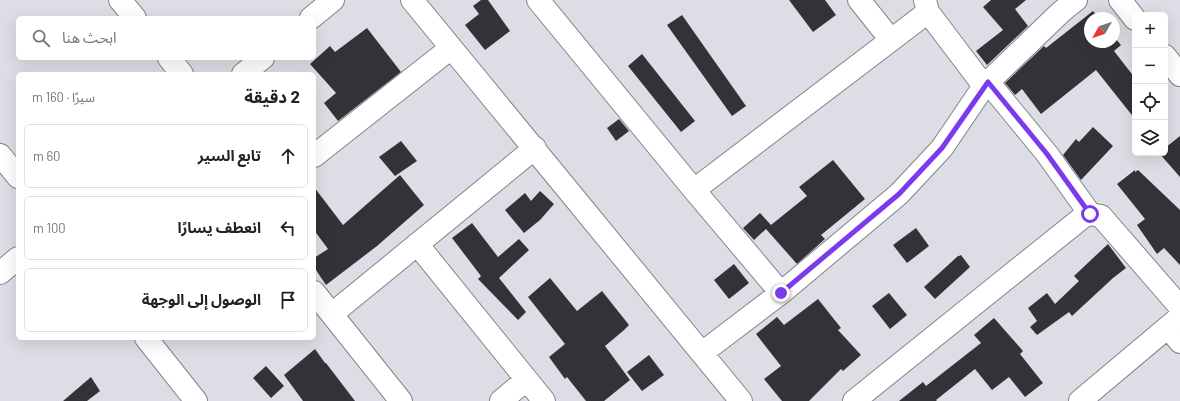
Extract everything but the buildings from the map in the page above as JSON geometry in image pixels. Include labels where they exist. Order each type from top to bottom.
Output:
[{"type":"street","points":[[120,0],[133,16]]},
{"type":"street","points":[[313,16],[333,0]]},
{"type":"street","points":[[412,0],[535,148],[741,401]]},
{"type":"street","points":[[538,0],[694,190],[781,293]]},
{"type":"street","points":[[859,0],[891,40]]},
{"type":"street","points":[[1120,0],[1132,15]]},
{"type":"street","points":[[702,353],[781,293],[899,194],[942,148],[986,84],[1063,4]]},
{"type":"street","points":[[694,190],[891,40],[927,6],[986,84],[1047,154],[1090,214]]},
{"type":"street","points":[[316,154],[451,48]]},
{"type":"street","points":[[170,60],[180,72]]},
{"type":"street","points":[[246,72],[260,60]]},
{"type":"street","points":[[1168,60],[1180,75]]},
{"type":"street","points":[[332,314],[535,148]]},
{"type":"street","points":[[0,155],[16,175]]},
{"type":"street","points":[[854,401],[1083,217],[1090,214],[1101,216],[1180,307]]},
{"type":"street","points":[[417,244],[544,401]]},
{"type":"street","points":[[0,273],[16,260]]},
{"type":"street","points":[[316,294],[401,401]]},
{"type":"street","points":[[1080,401],[1176,329]]},
{"type":"street","points":[[148,340],[196,401]]},
{"type":"street","points":[[501,401],[526,380]]},
{"type":"route","points":[[781,293],[899,194],[942,148],[988,82],[1047,154],[1090,214]]}]
